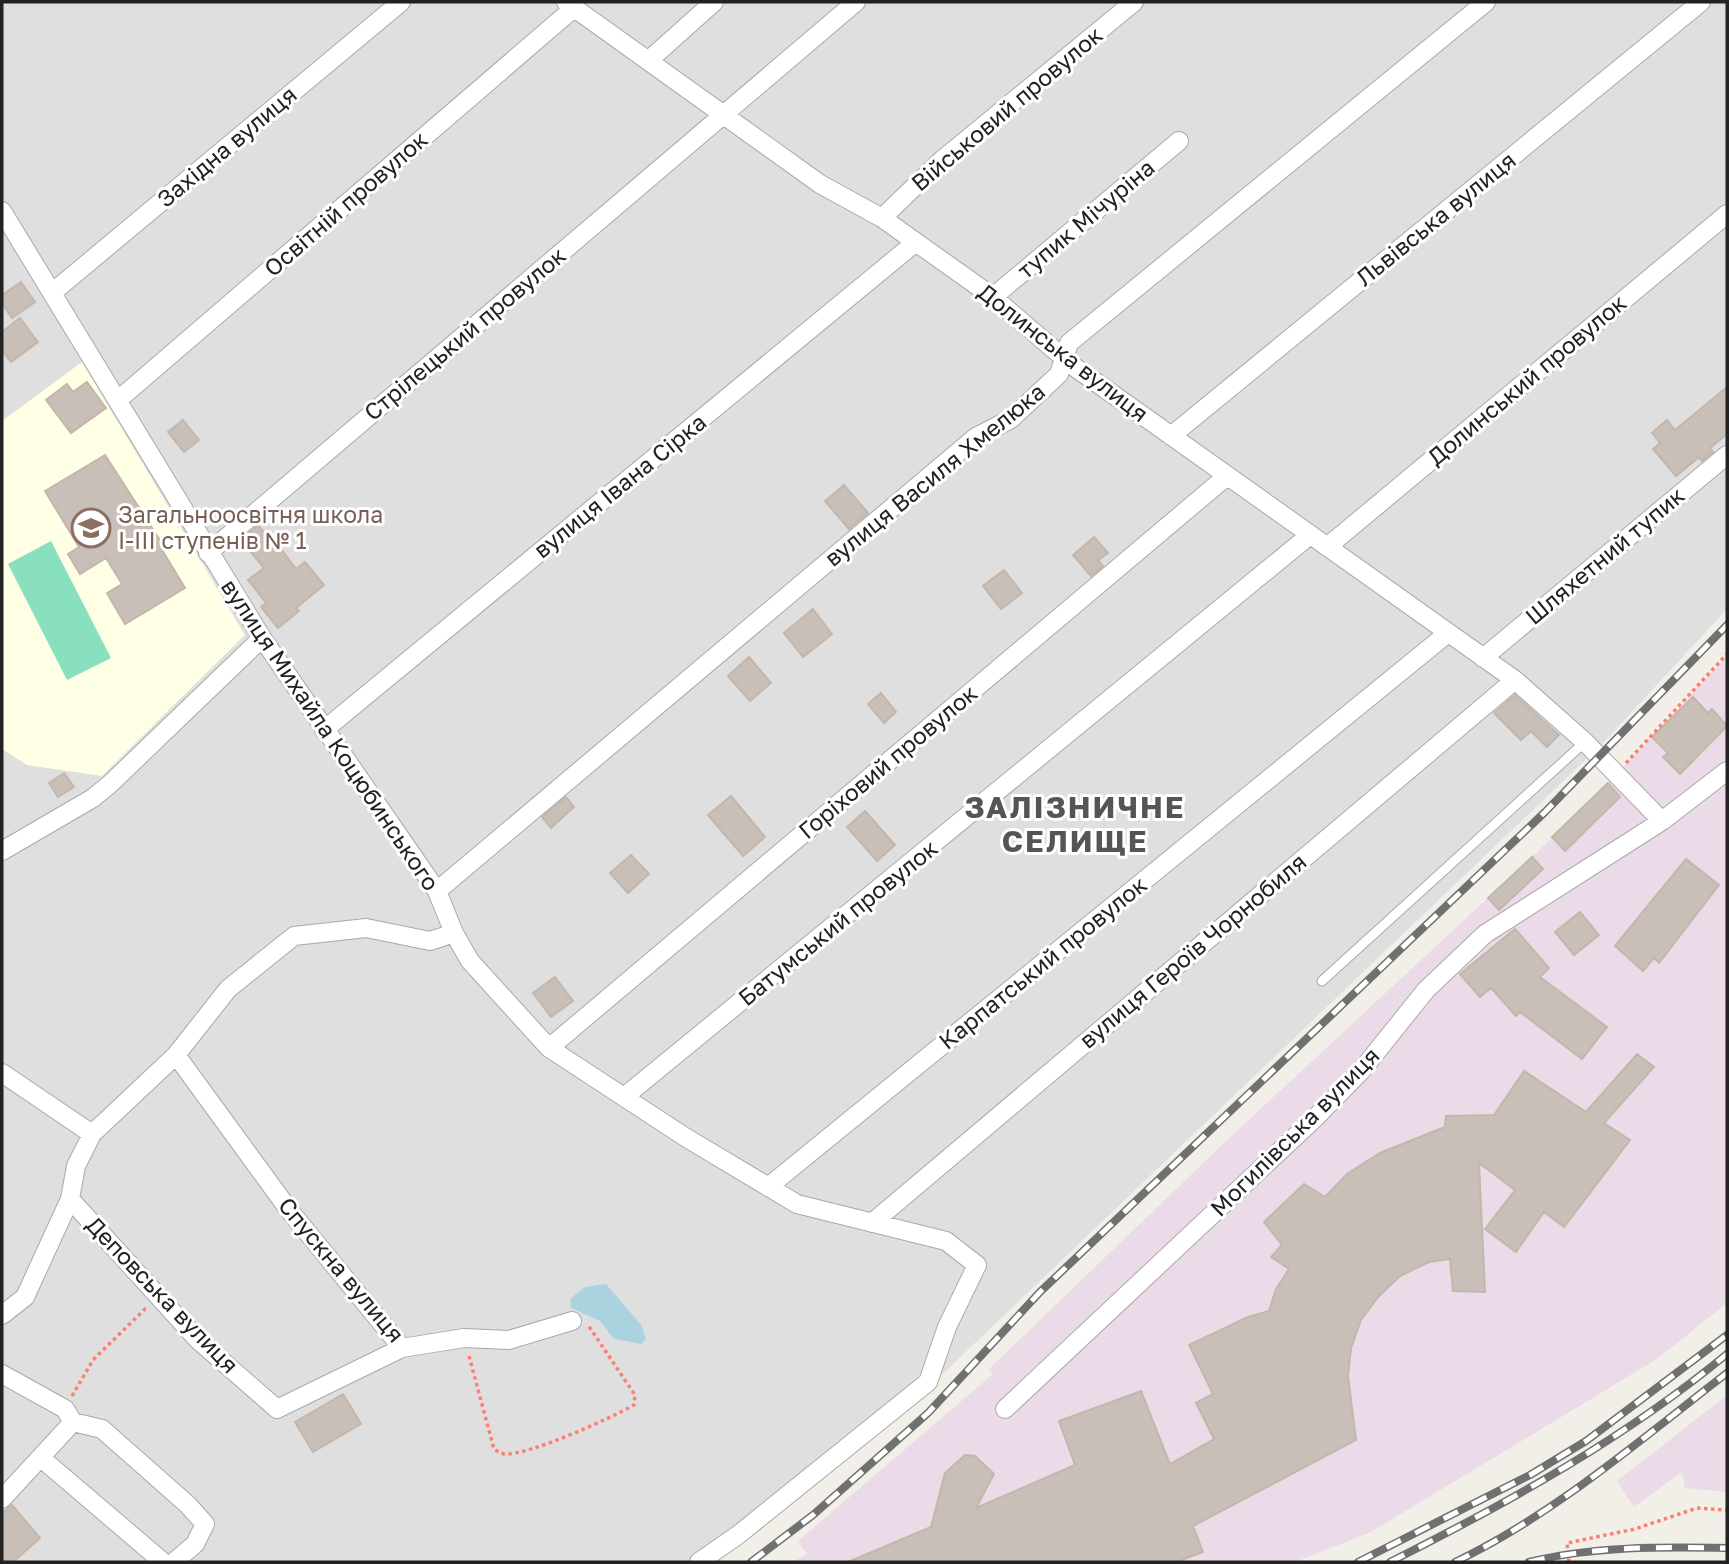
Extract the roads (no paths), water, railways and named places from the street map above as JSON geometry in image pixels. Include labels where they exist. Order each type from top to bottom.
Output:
[{"type":"street","name":"Західна вулиця","points":[[53,292],[401,2]]},
{"type":"street","points":[[648,61],[714,2]]},
{"type":"street","name":"Стрілецький провулок","points":[[208,553],[856,2]]},
{"type":"street","name":"Військовий провулок","points":[[882,218],[942,160],[1134,2]]},
{"type":"street","name":"вулиця Василя Хмелюка","points":[[438,891],[976,437],[1011,419],[1059,374],[1069,343],[1486,2]]},
{"type":"street","name":"Львівська вулиця","points":[[1171,436],[1701,2]]},
{"type":"street","name":"Долинська вулиця","points":[[570,5],[820,184],[882,218],[993,297],[1064,358],[1514,680],[1585,742],[1662,821]]},
{"type":"street","name":"Освітній провулок","points":[[118,400],[570,5]]},
{"type":"street","name":"тупик Мічуріна","points":[[993,297],[1179,141]]},
{"type":"street","name":"вулиця Михайла Коцюбинського","points":[[2,211],[262,638],[438,891],[454,933],[470,961],[549,1048],[797,1204],[946,1241],[977,1265],[947,1327],[928,1382],[738,1535],[699,1562]]},
{"type":"street","name":"Долинський провулок","points":[[1327,547],[1727,214]]},
{"type":"street","name":"вулиця Івана Сірка","points":[[324,730],[916,242]]},
{"type":"street","name":"Шляхетний тупик","points":[[1483,658],[1727,455]]},
{"type":"street","name":"Горіховий провулок","points":[[549,1048],[1227,476]]},
{"type":"street","name":"Батумський провулок","points":[[624,1097],[1310,535]]},
{"type":"street","name":"Карпатський провулок","points":[[768,1186],[1448,633]]},
{"type":"street","points":[[2,851],[93,798],[110,785],[262,638]]},
{"type":"street","name":"вулиця Героїв Чорнобиля","points":[[872,1223],[1514,680]]},
{"type":"street","name":"Могилівська вулиця","points":[[1005,1409],[1315,1118],[1360,1071],[1426,990],[1485,934],[1662,821],[1727,771]]},
{"type":"street","points":[[2,1315],[25,1297],[70,1199],[76,1166],[92,1135],[176,1055],[228,989],[294,936],[366,928],[430,941],[454,933]]},
{"type":"street","name":"Спускна вулиця","points":[[176,1055],[289,1210],[402,1348],[464,1338],[509,1340],[572,1321]]},
{"type":"street","points":[[2,1073],[92,1135]]},
{"type":"street","name":"Деповська вулиця","points":[[70,1199],[198,1340],[276,1409],[402,1348]]},
{"type":"street","points":[[2,1374],[69,1415],[102,1429],[188,1504],[205,1524],[195,1544],[174,1562]]},
{"type":"street","points":[[2,1499],[41,1458],[69,1415]]},
{"type":"street","points":[[41,1458],[163,1562]]},
{"type":"lane","points":[[1322,981],[1585,742]]},
{"type":"water","points":[[606,1284],[641,1325],[646,1338],[642,1344],[614,1339],[600,1321],[571,1308],[570,1299],[585,1287]]},
{"type":"railway","points":[[751,1562],[813,1515],[928,1413],[1040,1292],[1545,812],[1727,625]]},
{"type":"railway","points":[[1358,1562],[1530,1475],[1586,1441],[1727,1335]]},
{"type":"railway","points":[[1390,1562],[1564,1467],[1648,1414],[1727,1354]]},
{"type":"railway","points":[[1455,1562],[1492,1543],[1562,1499],[1727,1373]]},
{"type":"railway","points":[[1529,1562],[1602,1550],[1727,1548]]},
{"type":"place","name":"Загальноосвітня школа І-ІІІ ступенів № 1","points":[[91,528]]},
{"type":"district","name":"ЗАЛІЗНИЧНЕ СЕЛИЩЕ","points":[[1075,825]]}]
